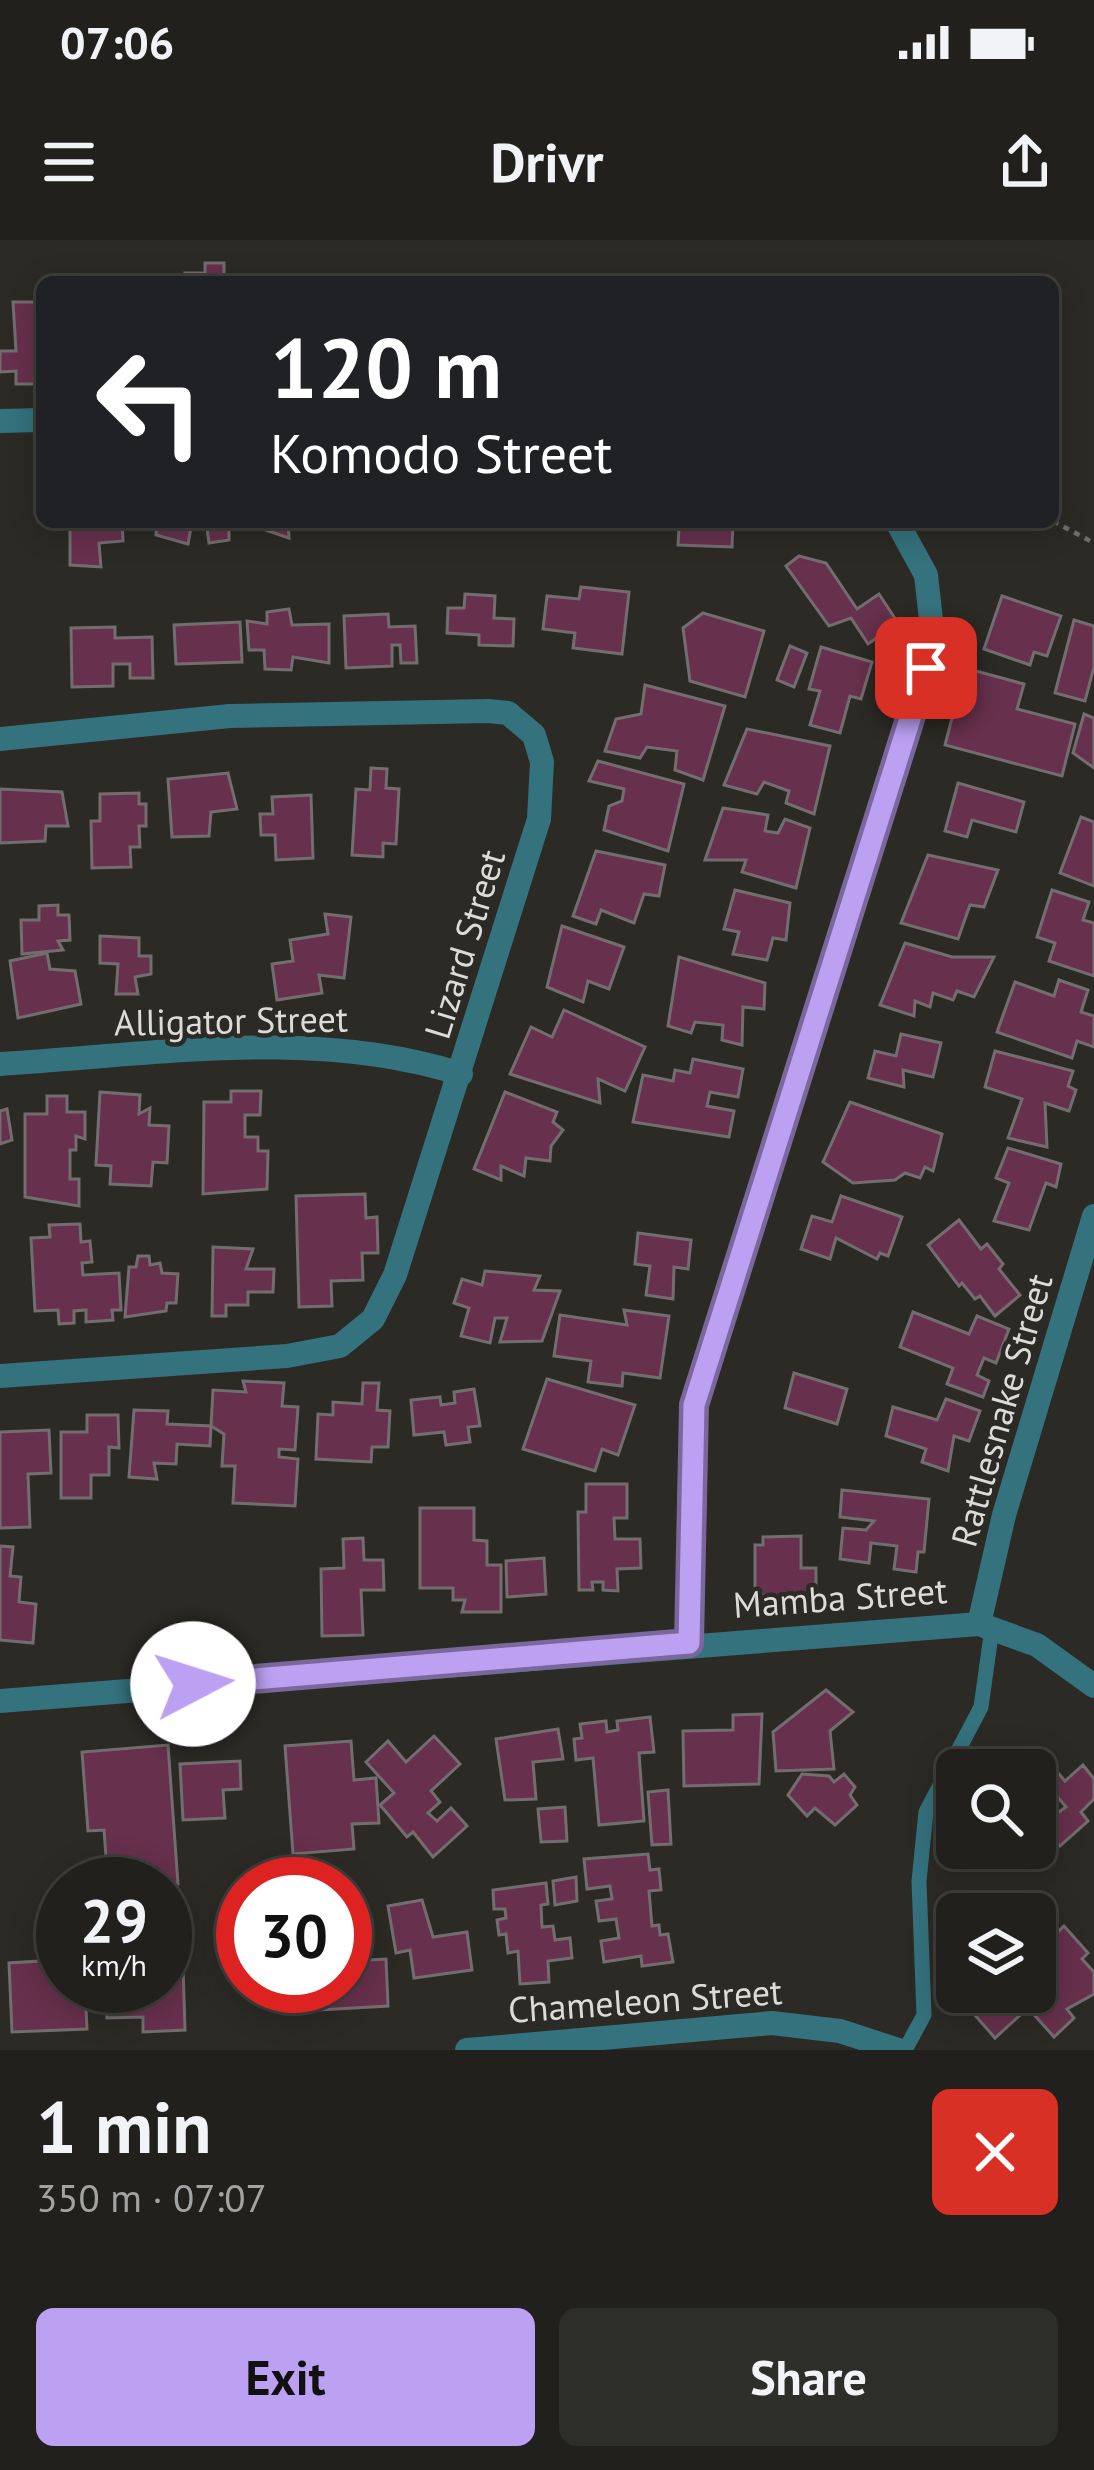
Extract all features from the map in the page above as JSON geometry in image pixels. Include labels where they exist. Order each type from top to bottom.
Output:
[{"type":"street","points":[[0,421],[36,420]]},
{"type":"street","points":[[689,1643],[694,1405],[933,638],[926,575],[900,528]]},
{"type":"street","name":"Lizard Street","points":[[0,739],[230,716],[488,711],[508,713],[526,725],[542,762],[539,819],[461,1074],[390,1288],[355,1339],[286,1355],[0,1376]]},
{"type":"street","name":"Alligator Street","points":[[0,1064],[296,1047],[352,1050],[461,1074]]},
{"type":"street","name":"Rattlesnake Street","points":[[986,1626],[1004,1515],[1090,1243],[1094,1216]]},
{"type":"street","name":"Mamba Street","points":[[0,1701],[689,1643],[986,1626],[1037,1645],[1094,1687]]},
{"type":"street","name":"Chameleon Street","points":[[467,2050],[772,2023],[840,2031],[901,2050]]},
{"type":"lane","points":[[901,2050],[924,2015],[919,1881],[926,1812],[981,1707],[986,1626]]},
{"type":"path","points":[[1059,524],[1094,544]]},
{"type":"building","points":[[205,263],[224,263],[224,276],[185,276],[205,273]]},
{"type":"building","points":[[13,302],[36,302],[36,384],[16,384],[16,371],[0,372],[0,351],[16,351]]},
{"type":"building","points":[[70,528],[122,528],[123,541],[99,543],[101,567],[70,565]]},
{"type":"building","points":[[157,528],[191,528],[188,544],[156,535]]},
{"type":"building","points":[[207,528],[229,528],[229,540],[209,543]]},
{"type":"building","points":[[260,528],[288,528],[289,538]]},
{"type":"building","points":[[679,528],[733,528],[732,547],[678,545]]},
{"type":"building","points":[[799,556],[826,563],[857,609],[879,594],[898,623],[868,644],[851,618],[829,626],[786,566]]},
{"type":"building","points":[[581,587],[629,592],[622,654],[573,648],[575,633],[543,629],[547,596],[579,599]]},
{"type":"building","points":[[465,594],[495,596],[494,618],[514,619],[513,646],[479,645],[479,635],[447,633],[448,608],[464,608]]},
{"type":"building","points":[[1002,596],[1061,616],[1047,656],[1034,652],[1030,665],[984,649]]},
{"type":"building","points":[[289,609],[292,625],[329,624],[329,663],[293,657],[291,670],[265,669],[264,650],[249,650],[247,621],[267,624],[267,612]]},
{"type":"building","points":[[703,613],[764,631],[745,697],[690,681],[683,628]]},
{"type":"building","points":[[388,614],[389,627],[415,626],[417,663],[401,663],[400,645],[392,645],[392,666],[346,668],[344,616]]},
{"type":"building","points":[[1074,620],[1094,626],[1094,667],[1085,701],[1055,693]]},
{"type":"building","points":[[240,622],[242,662],[176,664],[174,625]]},
{"type":"building","points":[[115,627],[115,638],[152,637],[153,678],[130,678],[130,664],[113,664],[113,686],[72,687],[71,628]]},
{"type":"building","points":[[790,646],[807,653],[794,687],[777,680]]},
{"type":"building","points":[[821,647],[872,662],[861,699],[850,696],[840,733],[810,725],[820,691],[809,689]]},
{"type":"building","points":[[965,668],[1024,684],[1017,709],[1075,724],[1062,776],[945,745]]},
{"type":"building","points":[[645,685],[725,706],[703,780],[675,770],[677,751],[647,747],[640,758],[605,751],[616,719],[641,714]]},
{"type":"building","points":[[1084,714],[1094,718],[1094,768],[1073,753]]},
{"type":"building","points":[[747,729],[830,746],[814,814],[786,803],[789,791],[764,782],[757,794],[724,785]]},
{"type":"building","points":[[598,761],[684,784],[668,851],[604,830],[609,806],[622,801],[624,789],[589,781]]},
{"type":"building","points":[[371,768],[387,769],[386,788],[399,789],[396,844],[383,843],[383,857],[352,855],[356,789],[370,790]]},
{"type":"building","points":[[228,773],[237,809],[211,812],[209,836],[172,837],[168,779]]},
{"type":"building","points":[[958,783],[1024,802],[1016,832],[972,820],[967,837],[945,831]]},
{"type":"building","points":[[0,789],[62,792],[68,826],[46,826],[45,841],[0,843]]},
{"type":"building","points":[[139,793],[139,804],[146,804],[146,826],[139,826],[140,847],[130,847],[131,867],[92,868],[91,821],[100,821],[100,794]]},
{"type":"building","points":[[311,795],[313,858],[276,860],[275,835],[261,835],[260,814],[273,814],[272,797]]},
{"type":"building","points":[[723,808],[768,815],[765,831],[778,833],[785,819],[810,828],[796,888],[742,872],[746,860],[705,860]]},
{"type":"building","points":[[1081,817],[1094,822],[1094,886],[1060,873]]},
{"type":"building","points":[[596,851],[665,865],[659,896],[644,894],[634,923],[601,910],[596,924],[573,916]]},
{"type":"building","points":[[928,855],[998,870],[984,907],[970,905],[958,939],[901,923]]},
{"type":"building","points":[[735,890],[790,903],[786,940],[773,938],[767,960],[733,954],[739,932],[724,929]]},
{"type":"building","points":[[1052,890],[1089,902],[1083,920],[1094,923],[1094,976],[1049,961],[1055,943],[1037,937]]},
{"type":"building","points":[[58,905],[58,915],[69,915],[70,940],[58,941],[63,950],[22,954],[21,920],[39,920],[39,906]]},
{"type":"building","points":[[325,914],[351,917],[344,978],[319,975],[322,993],[277,1000],[272,964],[293,961],[290,940],[328,934]]},
{"type":"building","points":[[562,926],[624,947],[609,989],[588,981],[583,1002],[547,987]]},
{"type":"building","points":[[100,936],[139,938],[139,956],[151,956],[151,974],[135,977],[138,994],[116,994],[118,964],[100,963]]},
{"type":"building","points":[[905,943],[952,957],[994,957],[974,997],[957,991],[953,1000],[933,993],[930,1007],[915,1001],[914,1016],[880,1005]]},
{"type":"building","points":[[47,953],[50,969],[75,971],[81,1004],[18,1018],[10,961]]},
{"type":"building","points":[[679,957],[765,983],[764,1009],[743,1007],[742,1045],[722,1040],[723,1025],[695,1022],[691,1033],[668,1026]]},
{"type":"building","points":[[1059,980],[1088,990],[1081,1012],[1094,1016],[1094,1047],[1077,1041],[1072,1058],[997,1032],[1015,982],[1054,996]]},
{"type":"building","points":[[564,1010],[645,1047],[625,1091],[598,1079],[600,1103],[510,1074],[531,1027],[552,1037]]},
{"type":"building","points":[[901,1034],[941,1043],[933,1077],[903,1070],[904,1087],[868,1078],[875,1051],[896,1056]]},
{"type":"building","points":[[995,1051],[1073,1071],[1068,1086],[1076,1090],[1069,1111],[1045,1103],[1047,1147],[1008,1138],[1022,1099],[985,1087]]},
{"type":"building","points":[[693,1059],[743,1069],[738,1097],[710,1092],[707,1106],[734,1111],[729,1137],[633,1122],[643,1075],[673,1081],[675,1070],[690,1073]]},
{"type":"building","points":[[231,1091],[261,1091],[260,1115],[245,1115],[245,1137],[258,1137],[258,1151],[268,1151],[267,1189],[203,1194],[204,1102],[231,1102]]},
{"type":"building","points":[[100,1092],[140,1095],[139,1114],[150,1108],[149,1125],[169,1126],[167,1163],[153,1162],[151,1186],[110,1184],[111,1166],[96,1165]]},
{"type":"building","points":[[505,1092],[557,1112],[553,1122],[563,1130],[551,1146],[550,1161],[526,1158],[524,1176],[501,1166],[501,1180],[474,1169]]},
{"type":"building","points":[[47,1096],[67,1096],[67,1112],[85,1112],[85,1139],[76,1136],[76,1150],[70,1150],[70,1179],[79,1179],[79,1206],[25,1197],[25,1114],[47,1114]]},
{"type":"building","points":[[850,1102],[942,1134],[933,1171],[925,1167],[920,1178],[905,1173],[895,1180],[853,1183],[823,1162]]},
{"type":"building","points":[[7,1109],[12,1140],[0,1144],[0,1111]]},
{"type":"building","points":[[1008,1148],[1061,1164],[1056,1187],[1046,1183],[1029,1230],[994,1221],[1009,1183],[996,1178]]},
{"type":"building","points":[[365,1194],[366,1218],[377,1217],[378,1253],[362,1253],[363,1280],[331,1281],[332,1306],[299,1307],[296,1196]]},
{"type":"building","points":[[841,1196],[902,1217],[888,1256],[880,1253],[877,1259],[836,1238],[830,1259],[801,1249],[812,1216],[832,1222]]},
{"type":"building","points":[[959,1220],[981,1249],[987,1244],[1020,1295],[995,1316],[980,1296],[975,1299],[962,1283],[959,1286],[928,1245]]},
{"type":"building","points":[[80,1224],[81,1242],[90,1241],[92,1262],[82,1263],[83,1275],[119,1273],[121,1310],[112,1310],[113,1320],[86,1322],[86,1310],[74,1311],[74,1323],[59,1324],[58,1310],[35,1311],[31,1238],[50,1237],[49,1225]]},
{"type":"building","points":[[638,1233],[691,1240],[688,1269],[674,1267],[673,1299],[646,1295],[650,1266],[635,1264]]},
{"type":"building","points":[[213,1247],[253,1249],[246,1269],[274,1269],[273,1292],[248,1292],[248,1305],[226,1305],[226,1316],[212,1316]]},
{"type":"building","points":[[138,1256],[149,1256],[150,1265],[160,1263],[162,1273],[178,1274],[176,1303],[167,1303],[166,1311],[125,1317],[129,1267],[136,1267]]},
{"type":"building","points":[[485,1271],[540,1276],[534,1290],[560,1291],[542,1341],[500,1342],[507,1318],[495,1318],[490,1343],[461,1336],[469,1308],[454,1303],[462,1279],[482,1285]]},
{"type":"building","points":[[624,1310],[669,1316],[660,1378],[623,1373],[622,1386],[588,1382],[591,1361],[554,1356],[560,1315],[627,1325]]},
{"type":"building","points":[[913,1312],[969,1334],[977,1316],[1009,1329],[996,1363],[984,1358],[977,1375],[989,1381],[983,1397],[947,1384],[953,1368],[900,1347]]},
{"type":"building","points":[[794,1373],[847,1389],[837,1424],[785,1408]]},
{"type":"building","points":[[547,1379],[635,1405],[618,1455],[602,1449],[595,1471],[523,1449]]},
{"type":"building","points":[[243,1381],[284,1383],[282,1406],[298,1407],[295,1450],[279,1449],[279,1457],[298,1459],[295,1506],[233,1503],[235,1466],[222,1466],[224,1434],[211,1426],[213,1390],[246,1392]]},
{"type":"building","points":[[363,1383],[379,1383],[377,1410],[390,1411],[388,1447],[372,1447],[371,1462],[316,1459],[318,1414],[333,1415],[333,1402],[362,1404]]},
{"type":"building","points":[[474,1389],[480,1426],[468,1427],[470,1442],[446,1445],[444,1432],[414,1435],[411,1400],[440,1397],[441,1405],[455,1403],[454,1392]]},
{"type":"building","points":[[946,1399],[980,1411],[969,1441],[954,1436],[948,1471],[922,1462],[926,1449],[886,1436],[893,1407],[937,1420]]},
{"type":"building","points":[[134,1410],[168,1411],[167,1424],[211,1426],[210,1446],[177,1444],[176,1464],[154,1463],[157,1479],[129,1477]]},
{"type":"building","points":[[87,1415],[118,1415],[119,1448],[109,1447],[109,1475],[91,1475],[91,1498],[61,1498],[61,1432],[87,1432]]},
{"type":"building","points":[[49,1430],[51,1473],[28,1474],[30,1527],[0,1528],[0,1432]]},
{"type":"building","points":[[586,1484],[627,1484],[627,1518],[614,1518],[615,1539],[640,1539],[641,1568],[617,1569],[618,1591],[603,1590],[603,1582],[592,1582],[593,1590],[579,1590],[578,1512],[586,1512]]},
{"type":"building","points":[[842,1490],[929,1499],[924,1552],[918,1552],[916,1572],[894,1569],[897,1546],[871,1543],[869,1563],[840,1559],[843,1528],[866,1530],[874,1521],[840,1517]]},
{"type":"building","points":[[420,1508],[474,1508],[474,1540],[487,1541],[487,1565],[501,1565],[501,1612],[462,1612],[465,1600],[453,1600],[453,1588],[420,1588]]},
{"type":"building","points":[[801,1536],[801,1568],[816,1568],[816,1602],[755,1594],[755,1545],[763,1545],[763,1537]]},
{"type":"building","points":[[363,1538],[364,1560],[383,1560],[384,1590],[361,1590],[363,1635],[322,1636],[321,1569],[344,1568],[343,1539]]},
{"type":"building","points":[[0,1546],[13,1547],[10,1576],[21,1577],[19,1602],[36,1604],[33,1643],[0,1640]]},
{"type":"building","points":[[544,1558],[546,1594],[507,1597],[506,1561]]},
{"type":"building","points":[[826,1690],[853,1712],[830,1731],[834,1769],[776,1771],[773,1732]]},
{"type":"building","points":[[762,1714],[759,1784],[684,1786],[683,1731],[733,1730],[733,1715]]},
{"type":"building","points":[[650,1717],[654,1752],[639,1753],[644,1821],[599,1825],[593,1758],[576,1760],[574,1739],[582,1738],[580,1724],[606,1721],[607,1732],[618,1730],[617,1721]]},
{"type":"building","points":[[558,1729],[563,1759],[533,1762],[536,1799],[505,1800],[496,1739]]},
{"type":"building","points":[[434,1736],[460,1764],[431,1791],[440,1802],[428,1813],[437,1821],[451,1808],[467,1826],[433,1857],[413,1832],[407,1837],[380,1805],[394,1793],[366,1762],[388,1741],[406,1762]]},
{"type":"building","points":[[351,1741],[354,1780],[376,1778],[379,1823],[352,1824],[354,1849],[293,1854],[285,1746]]},
{"type":"building","points":[[168,1745],[176,1857],[106,1857],[104,1830],[88,1831],[82,1752]]},
{"type":"building","points":[[240,1761],[241,1789],[223,1790],[225,1818],[183,1820],[180,1764]]},
{"type":"building","points":[[1083,1765],[1094,1779],[1094,1799],[1081,1812],[1088,1821],[1060,1846],[1056,1814],[1066,1807],[1056,1795],[1056,1770],[1065,1781]]},
{"type":"building","points":[[802,1774],[829,1776],[834,1782],[844,1774],[855,1787],[850,1795],[857,1805],[835,1825],[815,1808],[807,1816],[788,1795]]},
{"type":"building","points":[[668,1790],[671,1844],[652,1845],[648,1792]]},
{"type":"building","points":[[565,1807],[567,1841],[541,1842],[538,1809]]},
{"type":"building","points":[[648,1854],[650,1870],[659,1869],[661,1890],[649,1891],[652,1926],[659,1925],[660,1935],[668,1934],[673,1962],[642,1966],[641,1956],[604,1962],[601,1941],[619,1938],[616,1919],[599,1921],[596,1901],[612,1899],[610,1886],[587,1889],[584,1859]]},
{"type":"building","points":[[576,1877],[577,1901],[555,1905],[553,1881]]},
{"type":"building","points":[[546,1883],[548,1904],[541,1905],[542,1927],[553,1926],[555,1940],[570,1938],[572,1958],[548,1961],[549,1982],[520,1984],[518,1951],[508,1953],[506,1934],[499,1935],[497,1920],[506,1918],[505,1909],[494,1909],[493,1890]]},
{"type":"building","points":[[422,1900],[433,1937],[467,1932],[472,1970],[414,1978],[410,1950],[396,1953],[388,1906]]},
{"type":"building","points":[[1064,1926],[1088,1953],[1082,1959],[1094,1972],[1094,1994],[1067,2009],[1074,2018],[1054,2037],[1032,2013],[1056,2013],[1056,1934]]},
{"type":"building","points":[[386,1959],[388,2006],[372,2007],[372,1960]]},
{"type":"building","points":[[36,1961],[36,2013],[86,2013],[87,2029],[12,2032],[9,1963]]},
{"type":"building","points":[[107,2013],[184,2013],[185,2030],[143,2032],[143,2017],[107,2018]]},
{"type":"building","points":[[975,2013],[1022,2013],[995,2038]]},
{"type":"route","points":[[193,1684],[689,1643],[688,1488],[694,1405],[926,668]]}]
